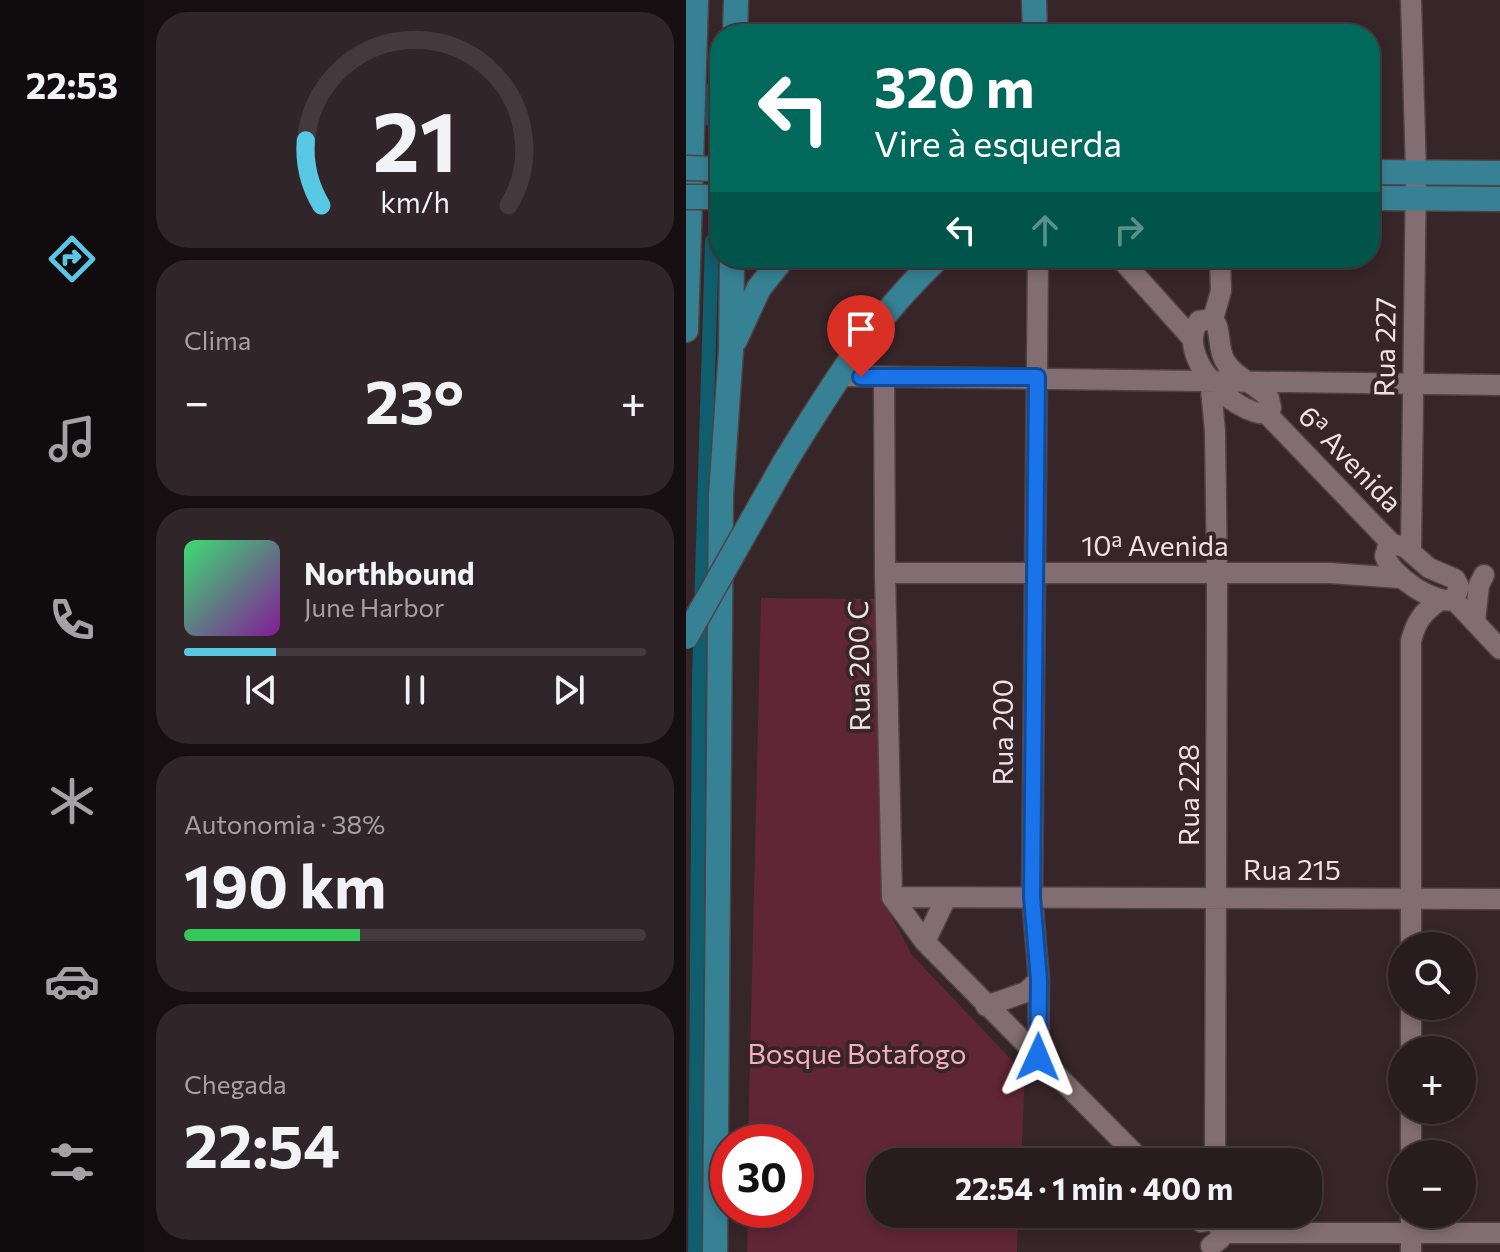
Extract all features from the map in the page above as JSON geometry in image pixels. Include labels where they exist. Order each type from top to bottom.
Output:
[{"type":"main road","points":[[686,330],[690,42],[696,0]]},
{"type":"main road","points":[[735,24],[736,0]]},
{"type":"main road","points":[[1034,0],[1035,24]]},
{"type":"main road","points":[[686,168],[710,169]]},
{"type":"main road","points":[[1380,172],[1500,173]]},
{"type":"main road","points":[[686,197],[710,197]]},
{"type":"main road","points":[[1380,198],[1500,199]]},
{"type":"main road","points":[[715,1252],[721,495],[731,350],[732,268]]},
{"type":"main road","points":[[731,350],[759,288],[775,268]]},
{"type":"main road","points":[[686,607],[856,332],[912,268]]},
{"type":"main road","points":[[686,637],[780,458],[903,290],[927,268]]},
{"type":"street","name":"Rua 227","points":[[1396,551],[1412,386],[1416,172],[1411,0]]},
{"type":"street","name":"Rua 200","points":[[1038,268],[1032,897],[1039,980],[1038,1057]]},
{"type":"street","name":"6ª Avenida","points":[[1129,268],[1191,337],[1193,351],[1210,379],[1243,407],[1267,414],[1396,551],[1429,568],[1500,649]]},
{"type":"street","points":[[1191,337],[1199,321],[1213,319],[1221,291],[1220,268]]},
{"type":"street","name":"6ª Avenida","points":[[1213,319],[1218,325],[1218,340],[1224,359],[1233,371],[1269,398],[1271,408],[1267,414]]},
{"type":"street","points":[[838,376],[1500,385]]},
{"type":"street","name":"Rua 200 C","points":[[884,378],[892,897]]},
{"type":"street","name":"Rua 228","points":[[1210,379],[1215,431],[1217,574],[1214,1148]]},
{"type":"street","points":[[1215,431],[1243,407]]},
{"type":"street","name":"6ª Avenida","points":[[1396,551],[1400,578],[1450,593]]},
{"type":"street","name":"10ª Avenida","points":[[1330,573],[1366,566],[1396,551]]},
{"type":"street","name":"10ª Avenida","points":[[885,573],[1330,573],[1400,578]]},
{"type":"street","points":[[1411,932],[1411,641],[1415,624],[1423,613],[1450,593],[1492,575]]},
{"type":"street","points":[[1475,621],[1479,585],[1492,575]]},
{"type":"street","points":[[892,897],[925,942],[1129,1148]]},
{"type":"street","name":"Rua 215","points":[[892,897],[1500,899]]},
{"type":"street","points":[[925,942],[946,898]]},
{"type":"street","points":[[986,1006],[1026,992],[1039,980]]},
{"type":"street","points":[[1209,1229],[1500,1233]]},
{"type":"green space","name":"Bosque Botafogo","points":[[761,598],[881,599],[883,900],[912,955],[1025,1074],[1022,1148],[866,1148],[866,1228],[1018,1228],[1017,1252],[747,1252],[748,1228],[814,1228],[814,1124],[748,1124]]},
{"type":"waterway","points":[[693,86],[710,108]]},
{"type":"waterway","points":[[695,1252],[699,677],[711,268]]},
{"type":"route","points":[[861,377],[1037,377],[1032,897],[1039,980],[1038,1057]]}]
